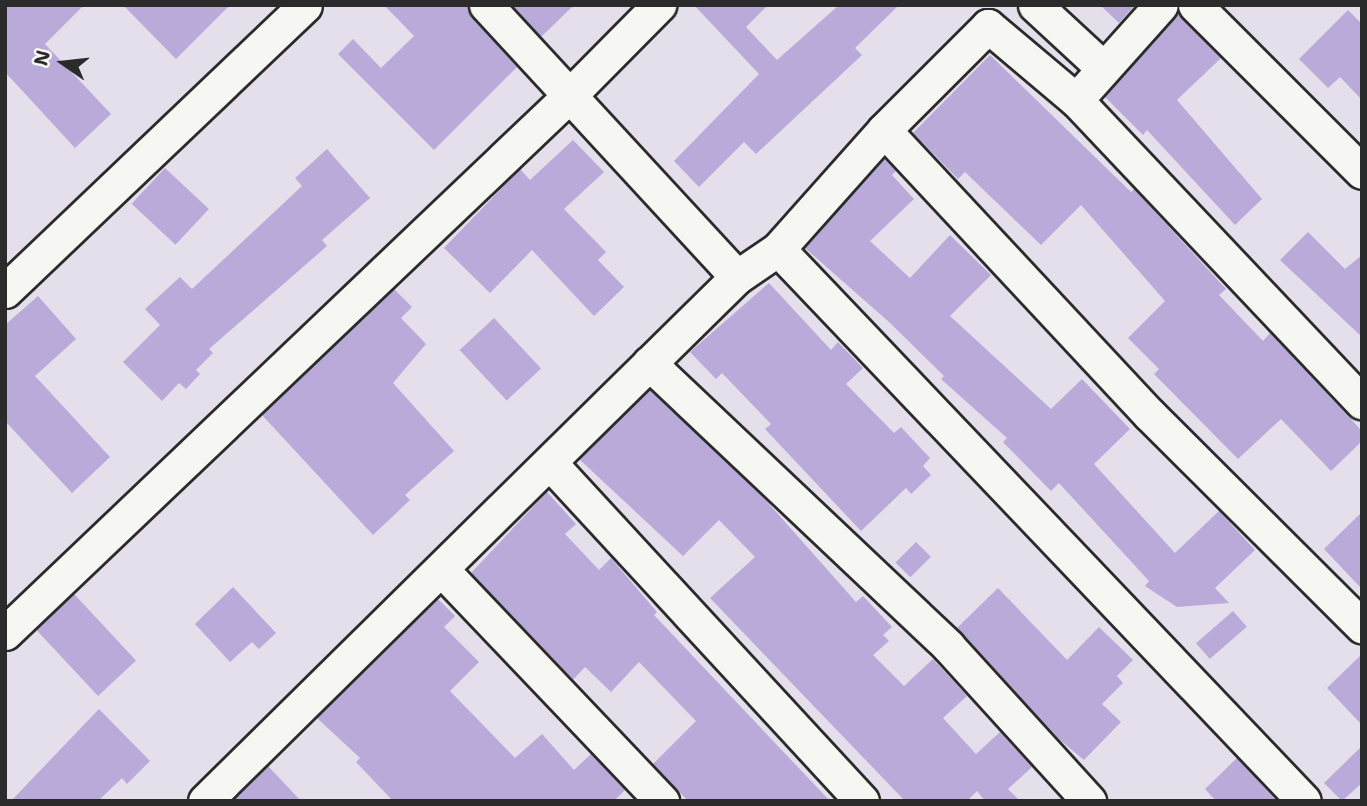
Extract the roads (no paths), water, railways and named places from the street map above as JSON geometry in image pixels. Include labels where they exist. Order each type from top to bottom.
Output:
[{"type":"street","points":[[5,292],[305,5]]},
{"type":"street","points":[[486,5],[737,277]]},
{"type":"street","points":[[5,633],[570,95],[659,5]]},
{"type":"street","points":[[1035,5],[1104,68]]},
{"type":"street","points":[[1076,100],[1161,5]]},
{"type":"street","points":[[1195,5],[1362,172]]},
{"type":"street","points":[[205,801],[443,571],[737,277],[778,249],[884,130],[988,26],[1076,100],[1362,402]]},
{"type":"street","points":[[884,130],[1149,414],[1362,626]]},
{"type":"street","points":[[778,249],[1304,801]]},
{"type":"street","points":[[649,363],[948,646],[1089,801]]},
{"type":"street","points":[[551,463],[862,801]]},
{"type":"street","points":[[443,571],[651,797]]}]
